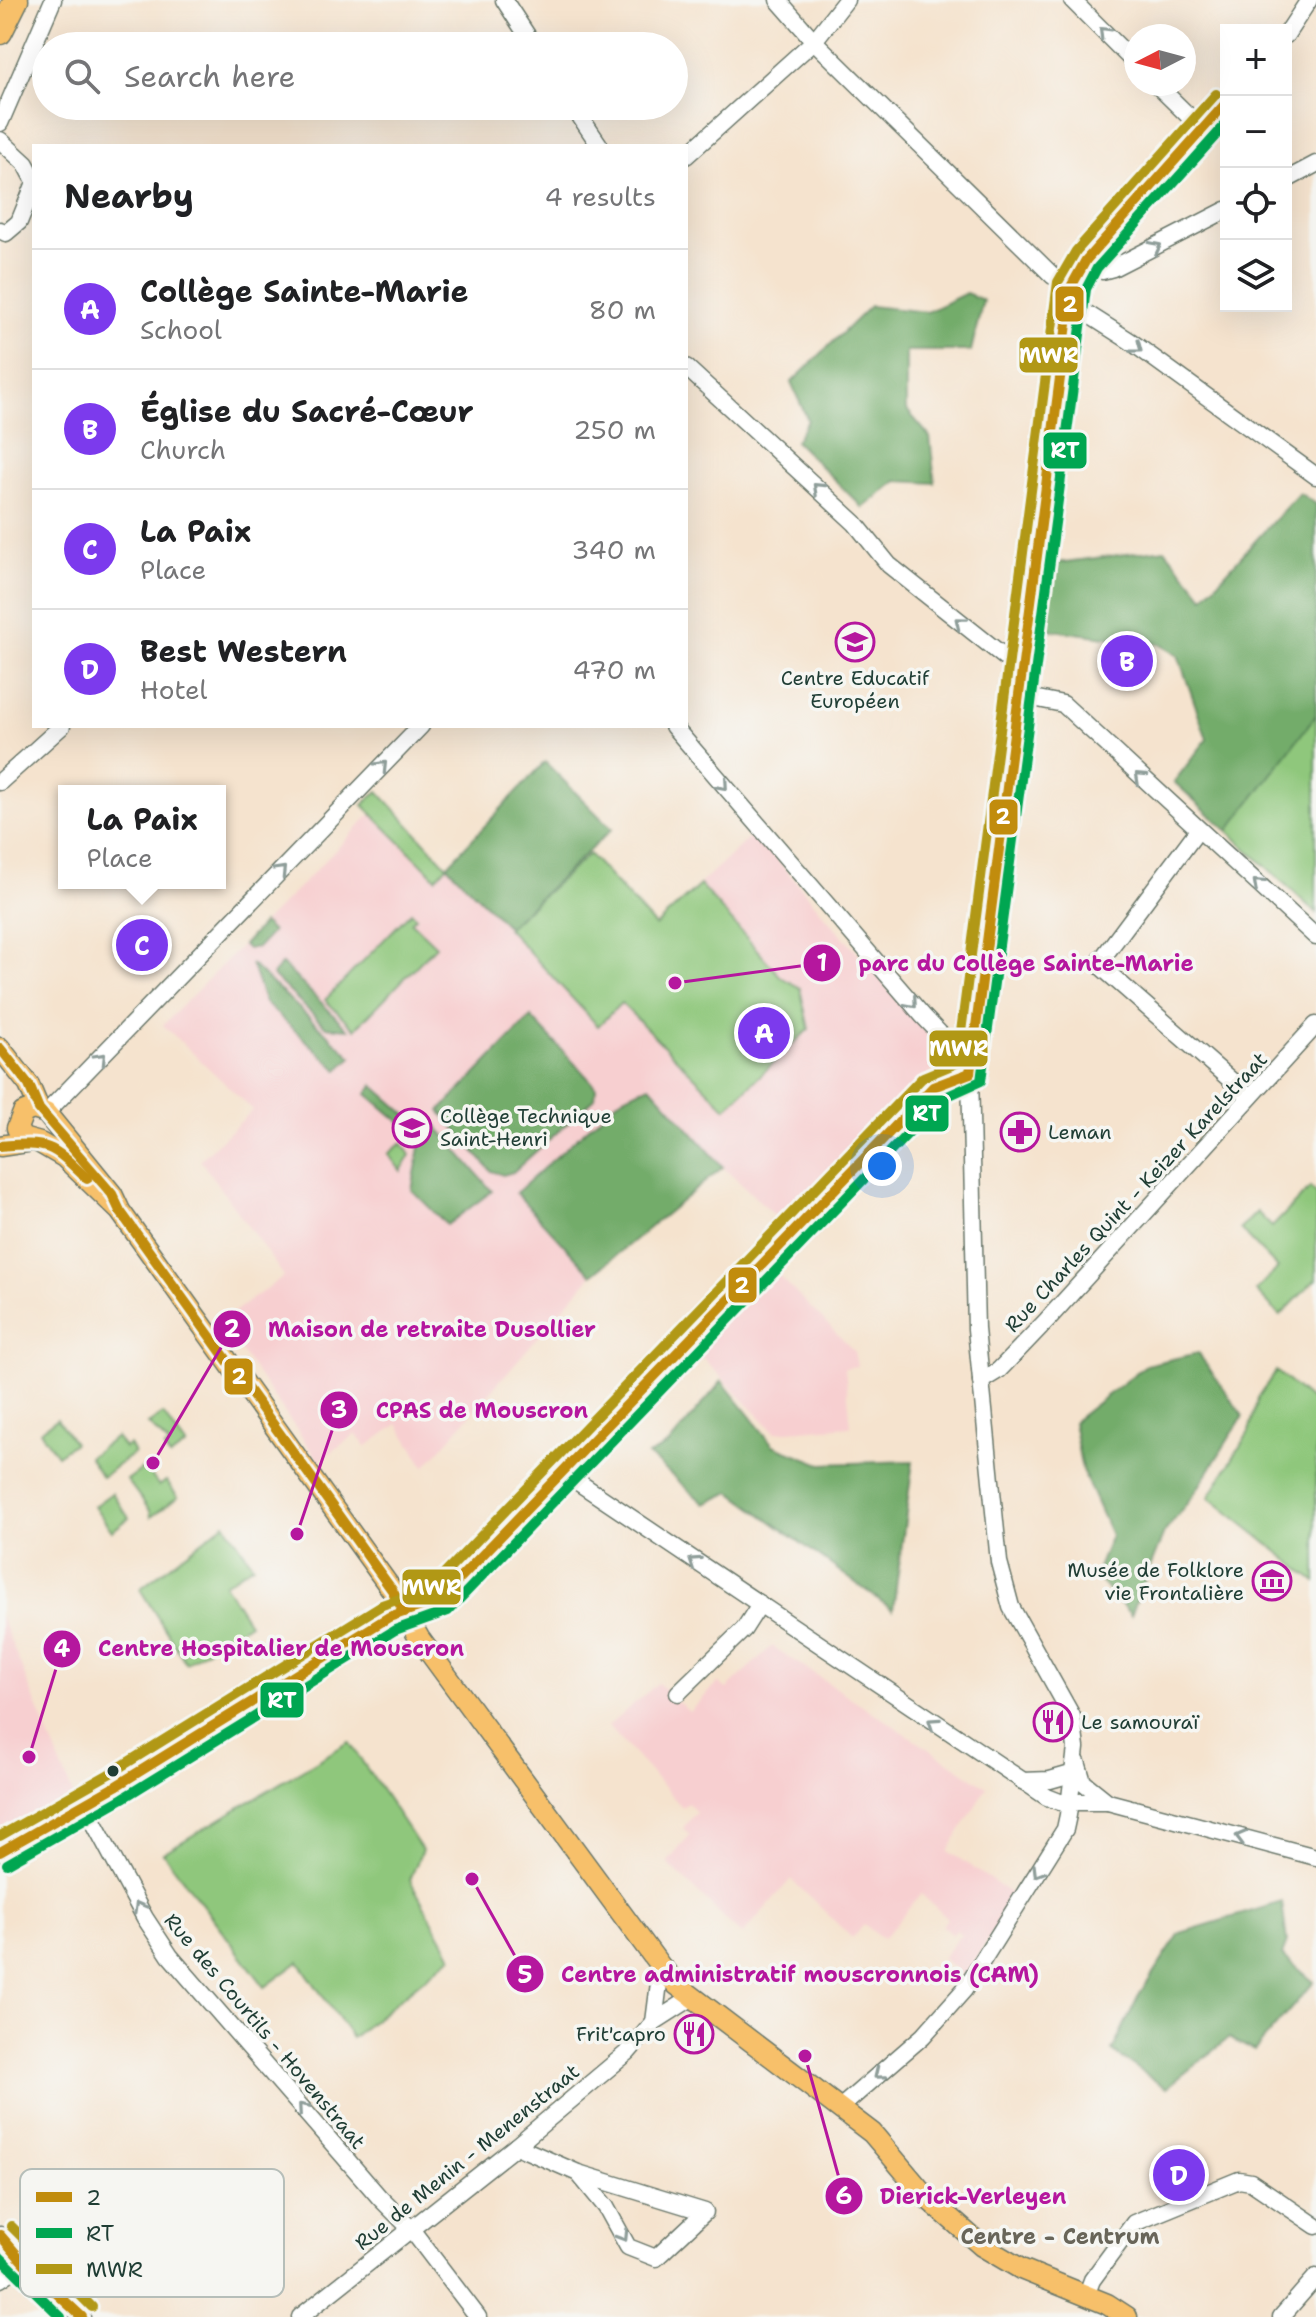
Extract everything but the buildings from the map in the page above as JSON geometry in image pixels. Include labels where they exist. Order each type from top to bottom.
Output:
[{"type":"highway","points":[[0,32],[16,0]]},
{"type":"main road","points":[[0,1048],[29,1085],[45,1115],[112,1194],[120,1211]]},
{"type":"main road","points":[[45,1115],[23,1113],[18,1123],[19,1134],[64,1157],[120,1211],[392,1590],[424,1646],[661,1967],[685,1991],[872,2133],[927,2198],[975,2241],[1021,2269],[1119,2312]]},
{"type":"main road","points":[[0,1146],[33,1142],[50,1135],[45,1115]]},
{"type":"street","points":[[39,32],[53,0]]},
{"type":"street","points":[[504,0],[525,32]]},
{"type":"street","points":[[778,0],[814,41],[1053,276],[1072,285]]},
{"type":"street","points":[[688,154],[814,41],[846,0]]},
{"type":"street","points":[[1072,0],[1124,52]]},
{"type":"street","points":[[1292,26],[1309,0]]},
{"type":"street","points":[[0,123],[32,49]]},
{"type":"street","points":[[1168,96],[1203,130]]},
{"type":"street","points":[[1108,1802],[1083,1782],[1070,1707],[1017,1619],[1003,1582],[974,1287],[970,1073],[1072,285],[1086,260],[1220,110]]},
{"type":"street","points":[[582,120],[599,144]]},
{"type":"street","points":[[0,140],[26,164],[32,178]]},
{"type":"street","points":[[1292,177],[1316,164]]},
{"type":"street","points":[[0,230],[6,233],[19,222],[32,187]]},
{"type":"street","points":[[1086,260],[1102,271],[1113,268],[1220,213]]},
{"type":"street","points":[[1070,311],[1086,313],[1130,341],[1316,476]]},
{"type":"street","points":[[688,369],[855,523],[889,565],[1021,670]]},
{"type":"street","points":[[1018,695],[1063,704],[1316,937]]},
{"type":"street","points":[[0,782],[60,728]]},
{"type":"street","points":[[45,1115],[419,728]]},
{"type":"street","points":[[675,728],[923,1016],[945,1039],[972,1046]]},
{"type":"street","points":[[1198,830],[1098,964],[1250,1097]]},
{"type":"street","name":"Rue Charles Quint - Keizer Karelstraat","points":[[981,1381],[999,1370],[1047,1320],[1316,1025]]},
{"type":"street","points":[[0,1852],[389,1617],[439,1600],[741,1284],[803,1226],[933,1087],[970,1073]]},
{"type":"street","points":[[563,1472],[1052,1800],[1108,1802],[1316,1857]]},
{"type":"street","points":[[678,1693],[744,1629],[760,1604]]},
{"type":"street","points":[[840,2108],[923,2036],[964,1990],[1065,1829],[1076,1748]]},
{"type":"street","points":[[1022,1781],[1050,1780],[1071,1774]]},
{"type":"street","name":"Rue des Courtils - Hovenstraat","points":[[84,1804],[145,1918],[170,1956],[380,2198],[411,2229],[478,2317]]},
{"type":"street","points":[[654,2022],[661,1967]]},
{"type":"street","name":"Rue de Menin - Menenstraat","points":[[300,2317],[516,2146],[628,2052],[685,1991]]},
{"type":"street","points":[[516,2146],[578,2173],[705,2212],[656,2258],[628,2247],[606,2207],[578,2173]]},
{"type":"street","points":[[1086,2296],[1092,2280],[1134,2223],[1242,2179],[1316,2226]]},
{"type":"street","points":[[0,2235],[20,2258]]},
{"type":"street","points":[[0,2279],[20,2266]]},
{"type":"street","points":[[1281,2317],[1316,2277]]},
{"type":"street","points":[[61,2297],[82,2317]]},
{"type":"shaded area","name":"Collège Technique Saint-Henri","points":[[372,813],[436,878],[447,866],[507,928],[589,854],[655,926],[754,833],[944,1054],[944,1059],[785,1225],[723,1167],[651,1086],[621,1098],[517,1193],[592,1275],[425,1467],[398,1424],[366,1447],[356,1434],[319,1461],[220,1322],[284,1276],[200,1160],[253,1110],[163,1025]]},
{"type":"shaded area","points":[[773,1270],[854,1351],[857,1366],[845,1368],[851,1426],[775,1432],[695,1350]]},
{"type":"shaded area","points":[[0,1615],[76,1802],[0,1845]]},
{"type":"shaded area","points":[[772,1646],[987,1787],[948,1851],[1016,1897],[964,1976],[942,1958],[961,1934],[956,1930],[952,1935],[942,1926],[947,1918],[921,1894],[883,1939],[864,1925],[852,1938],[791,1879],[742,1935],[667,1863],[690,1835],[683,1828],[696,1812],[688,1803],[682,1807],[608,1726],[658,1683],[689,1712],[718,1683],[727,1689]]},
{"type":"green space","points":[[966,293],[983,300],[971,351],[906,351],[906,409],[930,437],[935,483],[897,481],[863,508],[795,441],[808,420],[791,383],[870,306],[927,312]]},
{"type":"green space","points":[[1299,493],[1316,504],[1316,715],[1228,831],[1174,782],[1207,739],[1178,655],[1159,644],[1037,628],[1050,564],[1165,549],[1204,597]]},
{"type":"green space","points":[[1316,705],[1316,913],[1215,819]]},
{"type":"green space","points":[[545,762],[612,829],[508,927],[447,866]]},
{"type":"green space","points":[[378,791],[447,866],[436,878],[363,805]]},
{"type":"green space","points":[[589,854],[655,926],[700,885],[781,977],[800,988],[809,1029],[726,1108],[621,1003],[598,1026],[507,928]]},
{"type":"green space","points":[[411,912],[416,917],[411,922],[436,946],[355,1029],[325,1000]]},
{"type":"green space","points":[[263,923],[272,932],[258,947],[247,949],[243,945]]},
{"type":"green space","points":[[251,964],[352,1057],[338,1070],[265,1003]]},
{"type":"green space","points":[[282,964],[348,1029],[326,1027],[272,975]]},
{"type":"green space","points":[[531,1017],[590,1080],[596,1088],[595,1098],[513,1172],[503,1175],[491,1171],[440,1111]]},
{"type":"green space","points":[[373,1085],[407,1115],[407,1128],[367,1094]]},
{"type":"green space","points":[[650,1085],[723,1167],[592,1275],[516,1193],[621,1098]]},
{"type":"green space","points":[[435,1124],[492,1191],[447,1225],[412,1190],[422,1136]]},
{"type":"green space","points":[[402,1143],[410,1155],[401,1171],[388,1154]]},
{"type":"green space","points":[[1310,1188],[1316,1194],[1316,1279],[1280,1316],[1256,1291],[1278,1268],[1240,1229],[1257,1212],[1272,1227]]},
{"type":"green space","points":[[1198,1353],[1243,1416],[1193,1496],[1164,1533],[1131,1615],[1095,1576],[1111,1535],[1082,1470],[1073,1422],[1146,1365]]},
{"type":"green space","points":[[1276,1371],[1316,1405],[1316,1582],[1209,1497],[1249,1432],[1258,1398]]},
{"type":"green space","points":[[722,1381],[773,1445],[821,1464],[913,1461],[893,1610],[731,1492],[705,1504],[648,1455],[668,1445]]},
{"type":"green space","points":[[163,1414],[186,1445],[170,1457],[164,1449],[169,1445],[148,1424]]},
{"type":"green space","points":[[57,1419],[74,1443],[57,1455],[40,1431]]},
{"type":"green space","points":[[116,1437],[124,1448],[129,1445],[134,1453],[102,1477],[88,1457]]},
{"type":"green space","points":[[145,1467],[159,1486],[166,1481],[178,1497],[151,1517],[150,1511],[127,1480]]},
{"type":"green space","points":[[112,1493],[129,1518],[112,1531],[94,1506]]},
{"type":"green space","points":[[225,1523],[253,1565],[224,1584],[249,1623],[186,1663],[140,1589]]},
{"type":"green space","points":[[349,1742],[422,1850],[410,1880],[452,1956],[352,2038],[299,1962],[265,1987],[163,1853]]},
{"type":"green space","points":[[1282,1902],[1287,1942],[1282,1955],[1314,1982],[1254,2051],[1229,2038],[1166,2088],[1112,2051],[1138,1997],[1180,1933]]},
{"type":"transit line","name":"MWR","points":[[0,1836],[109,1774],[382,1605],[431,1588],[923,1077],[957,1063],[1058,282],[1076,251],[1216,94]]},
{"type":"transit line","name":"2","points":[[970,1073],[1072,285],[1086,260],[1220,110]]},
{"type":"transit line","name":"RT","points":[[7,1864],[123,1798],[395,1630],[448,1611],[941,1099],[981,1081],[1086,289],[1097,268],[1220,131]]},
{"type":"transit line","name":"2","points":[[0,1048],[29,1085],[39,1109],[112,1194],[120,1211],[392,1590],[404,1612]]},
{"type":"transit line","name":"2","points":[[0,1852],[116,1786],[389,1617],[439,1600],[933,1087],[970,1073]]},
{"type":"transit line","name":"2","points":[[0,1146],[40,1145],[49,1148],[87,1179]]},
{"type":"transit line","name":"MWR","points":[[11,2226],[20,2235]]},
{"type":"transit line","name":"2","points":[[0,2235],[20,2258]]},
{"type":"transit line","name":"RT","points":[[0,2257],[20,2277]]},
{"type":"transit line","name":"RT","points":[[41,2297],[61,2317]]},
{"type":"transit line","name":"2","points":[[61,2297],[82,2317]]},
{"type":"transit line","name":"MWR","points":[[82,2297],[92,2307]]},
{"type":"place","name":"Centre Educatif Européen","points":[[855,642]]},
{"type":"place","name":"Église du Sacré-Cœur","points":[[1127,661]]},
{"type":"place","name":"La Paix","points":[[142,945]]},
{"type":"place","name":"parc du Collège Sainte-Marie","points":[[675,983]]},
{"type":"place","name":"Collège Sainte-Marie","points":[[764,1033]]},
{"type":"place","name":"Collège Technique Saint-Henri","points":[[412,1128]]},
{"type":"place","name":"Leman","points":[[1020,1132]]},
{"type":"place","name":"Maison de retraite Dusollier","points":[[153,1463]]},
{"type":"place","name":"CPAS de Mouscron","points":[[297,1534]]},
{"type":"place","name":"Musée de Folklore vie Frontalière","points":[[1272,1581]]},
{"type":"place","name":"Le samouraï","points":[[1053,1722]]},
{"type":"place","name":"Centre Hospitalier de Mouscron","points":[[29,1757]]},
{"type":"place","name":"Centre administratif mouscronnois (CAM)","points":[[472,1879]]},
{"type":"place","name":"Frit'capro","points":[[694,2034]]},
{"type":"place","name":"Dierick-Verleyen","points":[[805,2056]]},
{"type":"place","name":"Best Western","points":[[1179,2175]]},
{"type":"district","name":"Centre - Centrum","points":[[1060,2236]]}]
